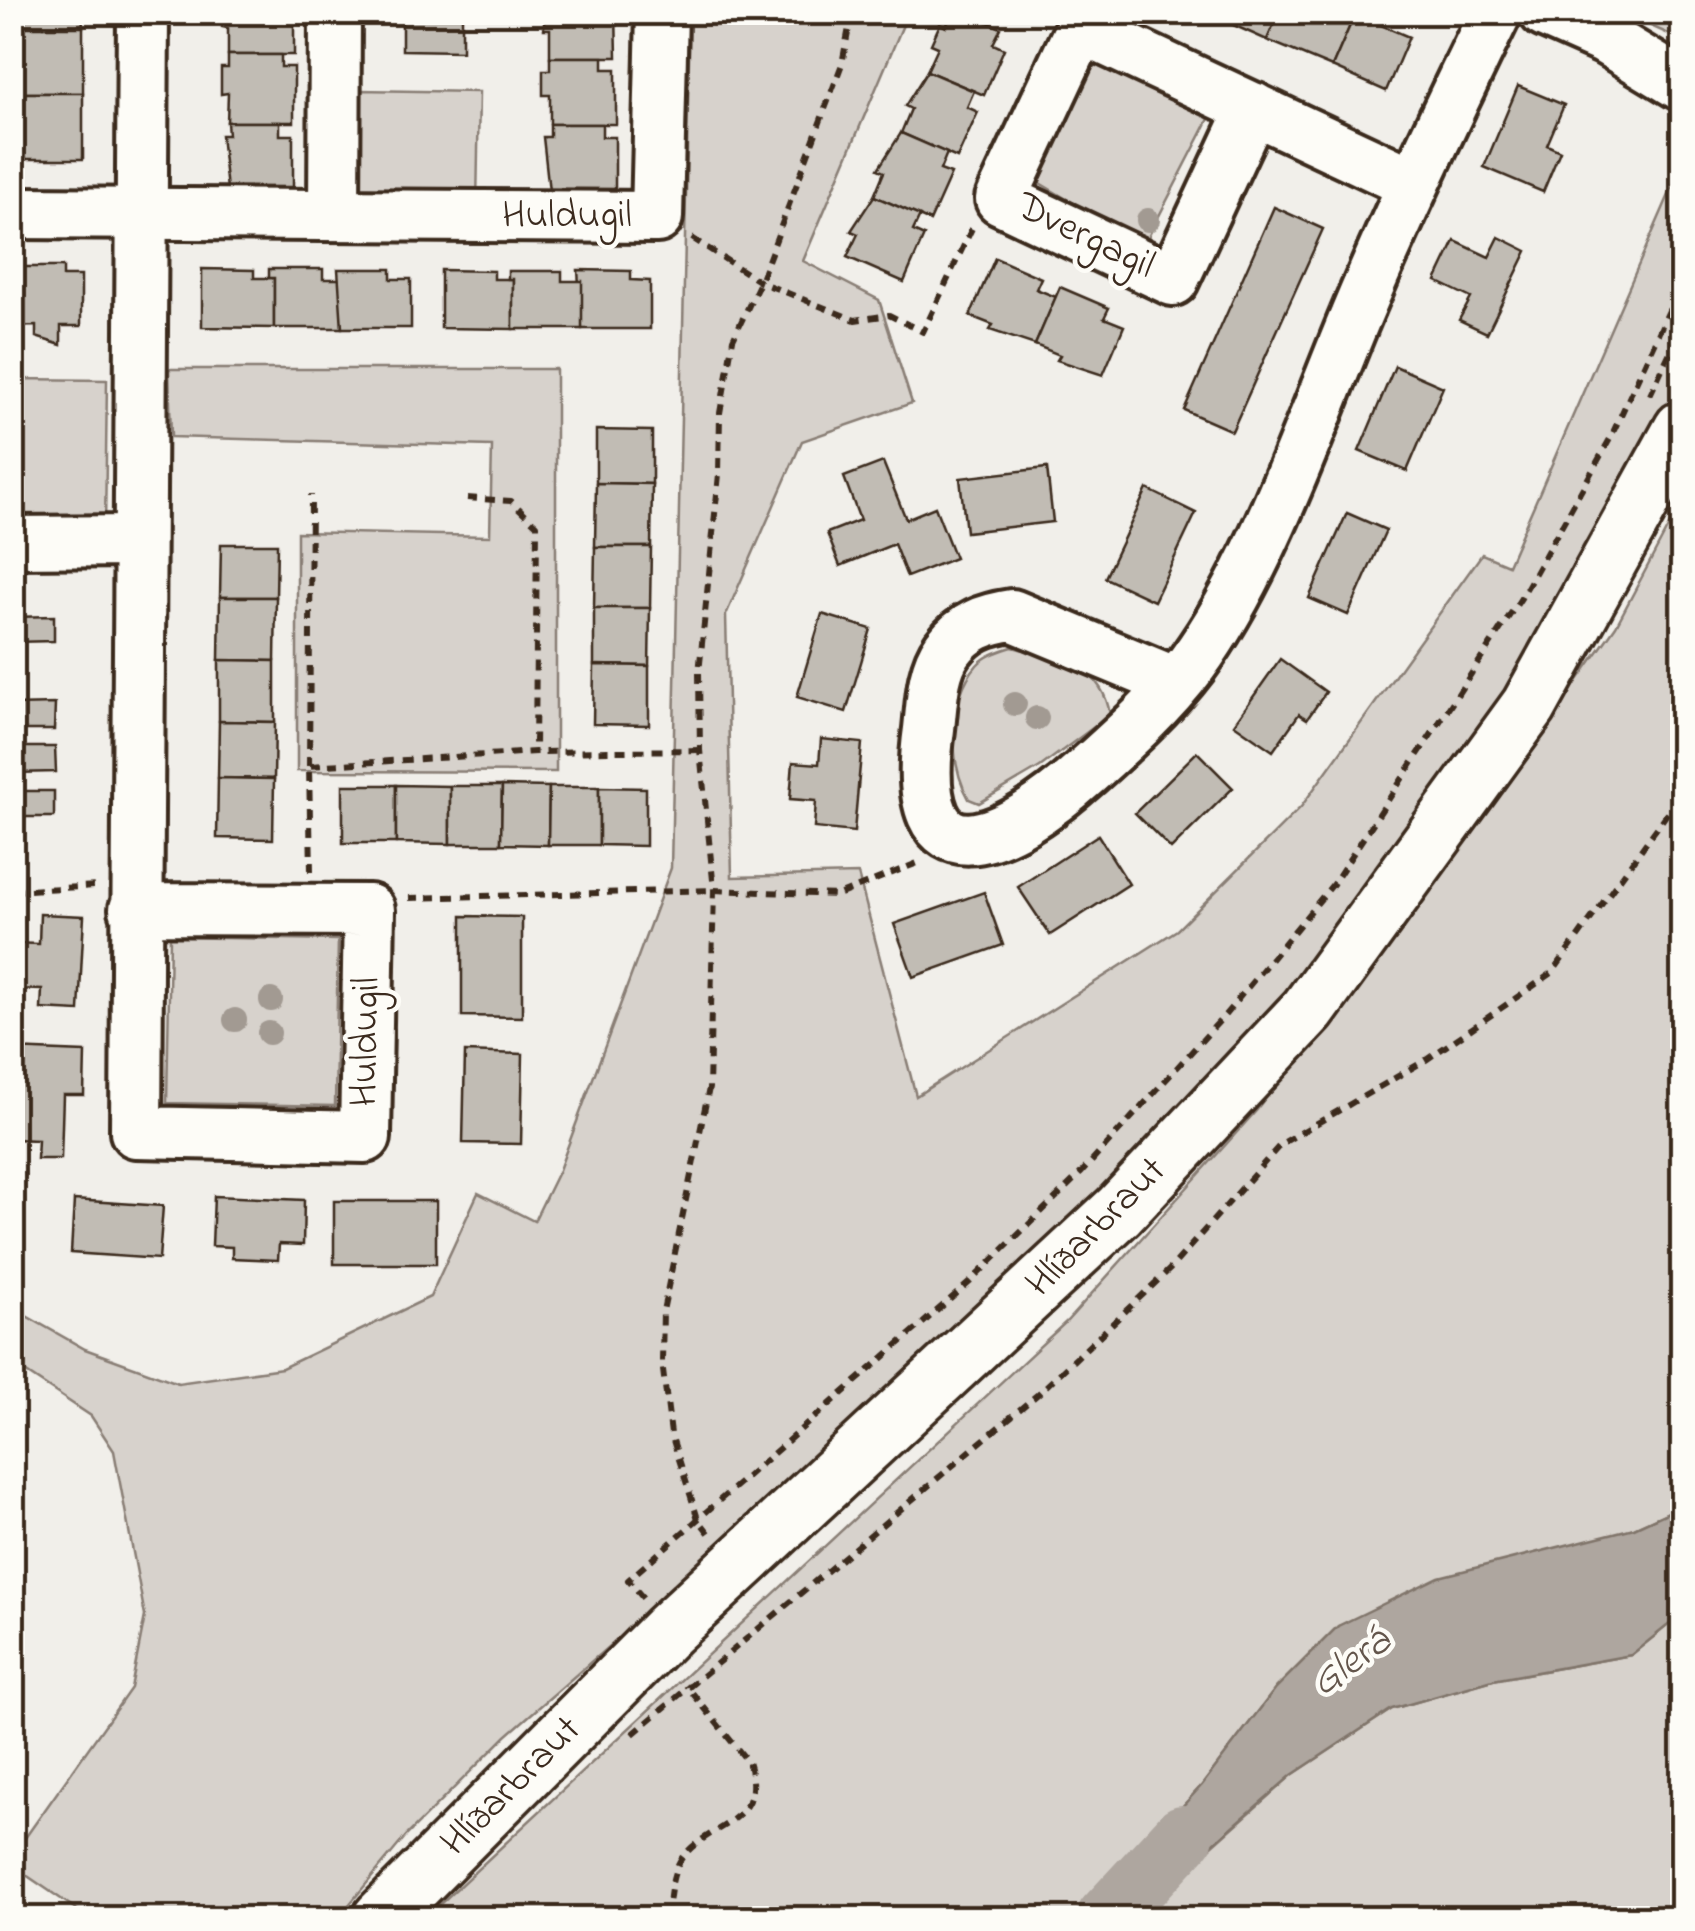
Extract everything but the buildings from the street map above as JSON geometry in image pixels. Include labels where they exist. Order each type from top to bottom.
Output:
[{"type":"main road","name":"Hlíðarbraut","points":[[381,1918],[668,1630],[1118,1211],[1308,1010],[1529,706],[1666,413]]},
{"type":"street","name":"Huldugil","points":[[143,12],[136,1132],[365,1137],[369,910]]},
{"type":"street","points":[[334,215],[335,12]]},
{"type":"street","name":"Huldugil","points":[[12,212],[657,216],[662,12]]},
{"type":"street","points":[[1176,682],[1012,615],[984,620],[966,630],[946,651],[936,673],[927,742],[929,794],[936,820],[948,836],[968,843],[990,837],[1054,802],[1145,719],[1194,662],[1259,547],[1412,183],[1496,12]]},
{"type":"street","points":[[1545,12],[1606,39],[1682,85]]},
{"type":"street","name":"Dvergagil","points":[[1253,108],[1173,280],[1001,199],[1081,28],[1253,108],[1412,183]]},
{"type":"street","points":[[1606,39],[1682,60]]},
{"type":"street","points":[[12,542],[138,541]]},
{"type":"street","points":[[135,909],[369,910]]},
{"type":"path","points":[[710,1534],[698,1520],[671,1434],[663,1328],[709,1088],[714,890],[700,750],[699,673],[720,413],[733,339],[760,282],[842,64],[852,12]]},
{"type":"path","points":[[657,216],[760,282],[855,320],[889,316],[923,332],[982,207],[1001,199]]},
{"type":"path","points":[[654,1582],[640,1594],[628,1580],[970,1282],[1082,1172],[1226,1015],[1333,884],[1521,598],[1610,440],[1682,282]]},
{"type":"path","points":[[1666,413],[1682,326]]},
{"type":"path","points":[[311,495],[311,888]]},
{"type":"path","points":[[467,498],[510,501],[536,524],[535,752]]},
{"type":"path","points":[[309,766],[535,752],[700,750]]},
{"type":"path","points":[[628,1738],[686,1685],[1038,1394],[1170,1269],[1281,1144],[1426,1060],[1552,974],[1682,794]]},
{"type":"path","points":[[369,910],[406,898],[714,890],[838,895],[968,843]]},
{"type":"path","points":[[696,1546],[724,1522]]},
{"type":"path","points":[[667,1918],[674,1874],[686,1852],[726,1829],[742,1812],[751,1794],[753,1777],[748,1762],[686,1685]]},
{"type":"shaded area","points":[[690,13],[908,13],[803,261],[879,300],[912,403],[802,441],[726,615],[732,877],[858,874],[916,1096],[1177,930],[1301,807],[1482,554],[1508,565],[1682,165],[1682,395],[1666,435],[1486,731],[1388,873],[1177,1129],[830,1453],[506,1736],[406,1836],[338,1918],[89,1918],[13,1866],[13,1855],[131,1688],[145,1616],[114,1451],[91,1416],[13,1364],[12,1308],[85,1349],[178,1383],[282,1368],[430,1297],[478,1193],[534,1221],[559,1170],[671,868]]},
{"type":"shaded area","points":[[1622,13],[1682,13],[1682,40]]},
{"type":"shaded area","points":[[1093,57],[1212,113],[1144,245],[1033,179]]},
{"type":"shaded area","points":[[358,90],[479,92],[477,207],[359,190]]},
{"type":"shaded area","points":[[169,369],[556,369],[556,772],[297,771],[297,532],[490,536],[492,446],[171,437]]},
{"type":"shaded area","points":[[13,379],[107,380],[105,530],[13,529]]},
{"type":"shaded area","points":[[1682,501],[1682,1506],[1634,1528],[1338,1626],[1276,1688],[1202,1785],[1121,1874],[1128,1918],[425,1918],[1067,1321],[1256,1111],[1440,876],[1616,626]]},
{"type":"shaded area","points":[[1012,647],[1061,660],[1087,674],[1098,684],[1110,715],[1040,767],[979,803],[969,799],[957,767],[956,713],[967,679],[977,665]]},
{"type":"shaded area","points":[[170,937],[338,940],[335,1106],[167,1103]]},
{"type":"shaded area","points":[[1682,1614],[1682,1918],[1131,1918],[1292,1775],[1392,1709],[1493,1680],[1631,1655]]},
{"type":"water","points":[[1682,1506],[1682,1614],[1631,1655],[1493,1680],[1392,1709],[1292,1775],[1128,1918],[1120,1874],[1202,1785],[1276,1688],[1338,1626],[1439,1577],[1634,1528]]},
{"type":"waterway","name":"Glerá","points":[[1107,1918],[1183,1836]]}]
